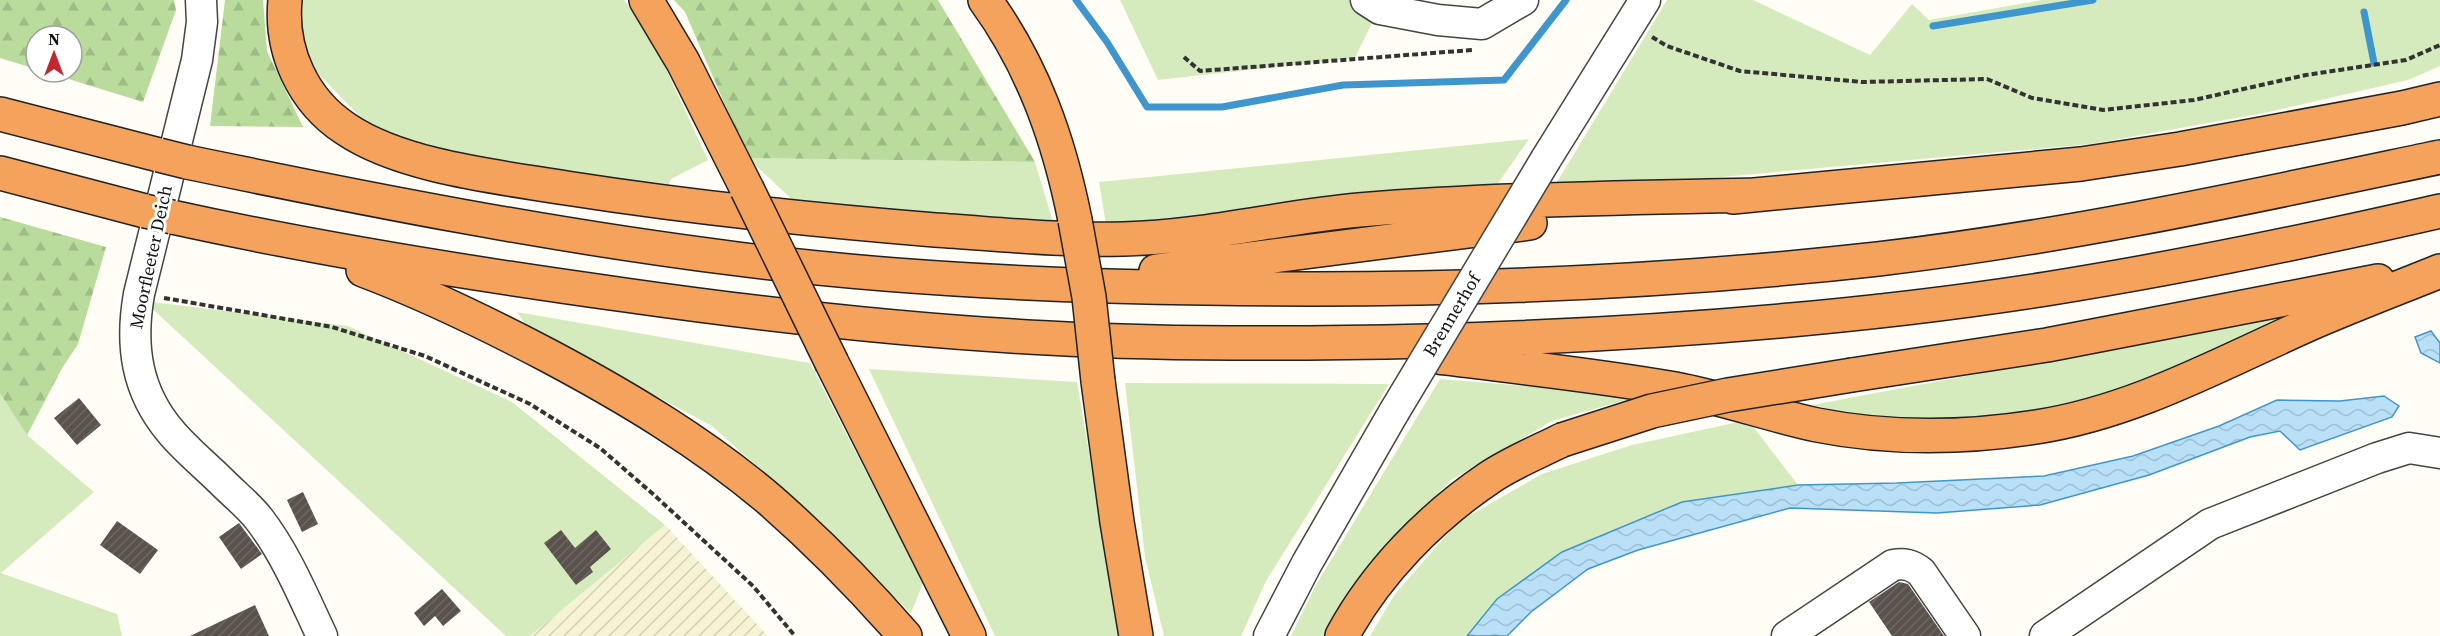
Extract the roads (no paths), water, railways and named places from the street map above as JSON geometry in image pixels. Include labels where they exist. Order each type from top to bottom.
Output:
[{"type":"highway","points":[[285,0],[286,41],[297,74],[319,107],[346,130],[380,147],[416,160],[502,177],[647,200],[826,222],[1052,238],[1121,239],[1179,237],[1323,213],[1408,206],[1754,195]]},
{"type":"highway","points":[[646,0],[683,62],[969,636]]},
{"type":"highway","points":[[985,0],[1020,54],[1035,86],[1062,160],[1089,297],[1124,574],[1136,636]]},
{"type":"highway","points":[[2289,128],[2440,78]]},
{"type":"highway","points":[[1050,286],[1328,248],[1754,195],[2081,164],[2180,149],[2440,99]]},
{"type":"highway","points":[[0,114],[173,158],[345,195],[499,223],[739,259],[1050,286],[1261,290],[1497,288],[1696,276],[1882,258],[2034,236],[2206,206],[2440,157]]},
{"type":"highway","points":[[0,173],[159,214],[288,242],[510,280],[743,312],[871,325],[1050,339],[1188,343],[1328,344],[1658,332],[1885,310],[2042,290],[2214,260],[2440,211]]},
{"type":"highway","points":[[288,242],[402,285],[488,324],[645,410],[709,453],[769,500],[836,563],[905,636]]},
{"type":"highway","points":[[1328,344],[1600,376],[1679,390],[1819,425],[1890,435],[1969,435],[2037,427],[2106,412],[2206,373],[2313,322],[2440,270]]},
{"type":"highway","points":[[1342,636],[1375,585],[1415,540],[1451,507],[1490,478],[1562,440],[1652,411],[1728,395],[2047,345],[2440,270]]},
{"type":"street","name":"Moorfleeter Deich","points":[[201,0],[202,22],[197,60],[139,294],[134,323],[134,347],[139,370],[151,403],[171,432],[258,517],[282,553],[322,636]]},
{"type":"street","points":[[1366,0],[1380,9],[1438,20],[1482,24],[1523,0]]},
{"type":"street","name":"Brennerhof","points":[[1269,636],[1307,563],[1394,412],[1546,159],[1646,0]]},
{"type":"street","points":[[2045,636],[2210,524],[2286,492],[2409,448],[2440,453]]},
{"type":"street","points":[[1787,636],[1893,565],[1904,564],[1914,566],[1921,572],[1965,636]]},
{"type":"water","points":[[2431,331],[2440,343],[2440,363],[2421,353],[2415,337]]},
{"type":"water","points":[[2384,396],[2399,406],[2392,417],[2300,450],[2280,431],[2250,437],[2149,475],[2040,505],[1937,513],[1790,508],[1638,550],[1588,569],[1531,612],[1507,636],[1467,636],[1497,599],[1562,552],[1682,502],[1798,485],[2044,476],[2133,456],[2219,426],[2277,400],[2340,401]]},
{"type":"waterway","points":[[1076,0],[1107,42],[1147,107],[1222,107],[1343,85],[1504,80],[1566,0]]},
{"type":"waterway","points":[[1933,26],[2093,0]]},
{"type":"waterway","points":[[2364,12],[2374,63]]}]
